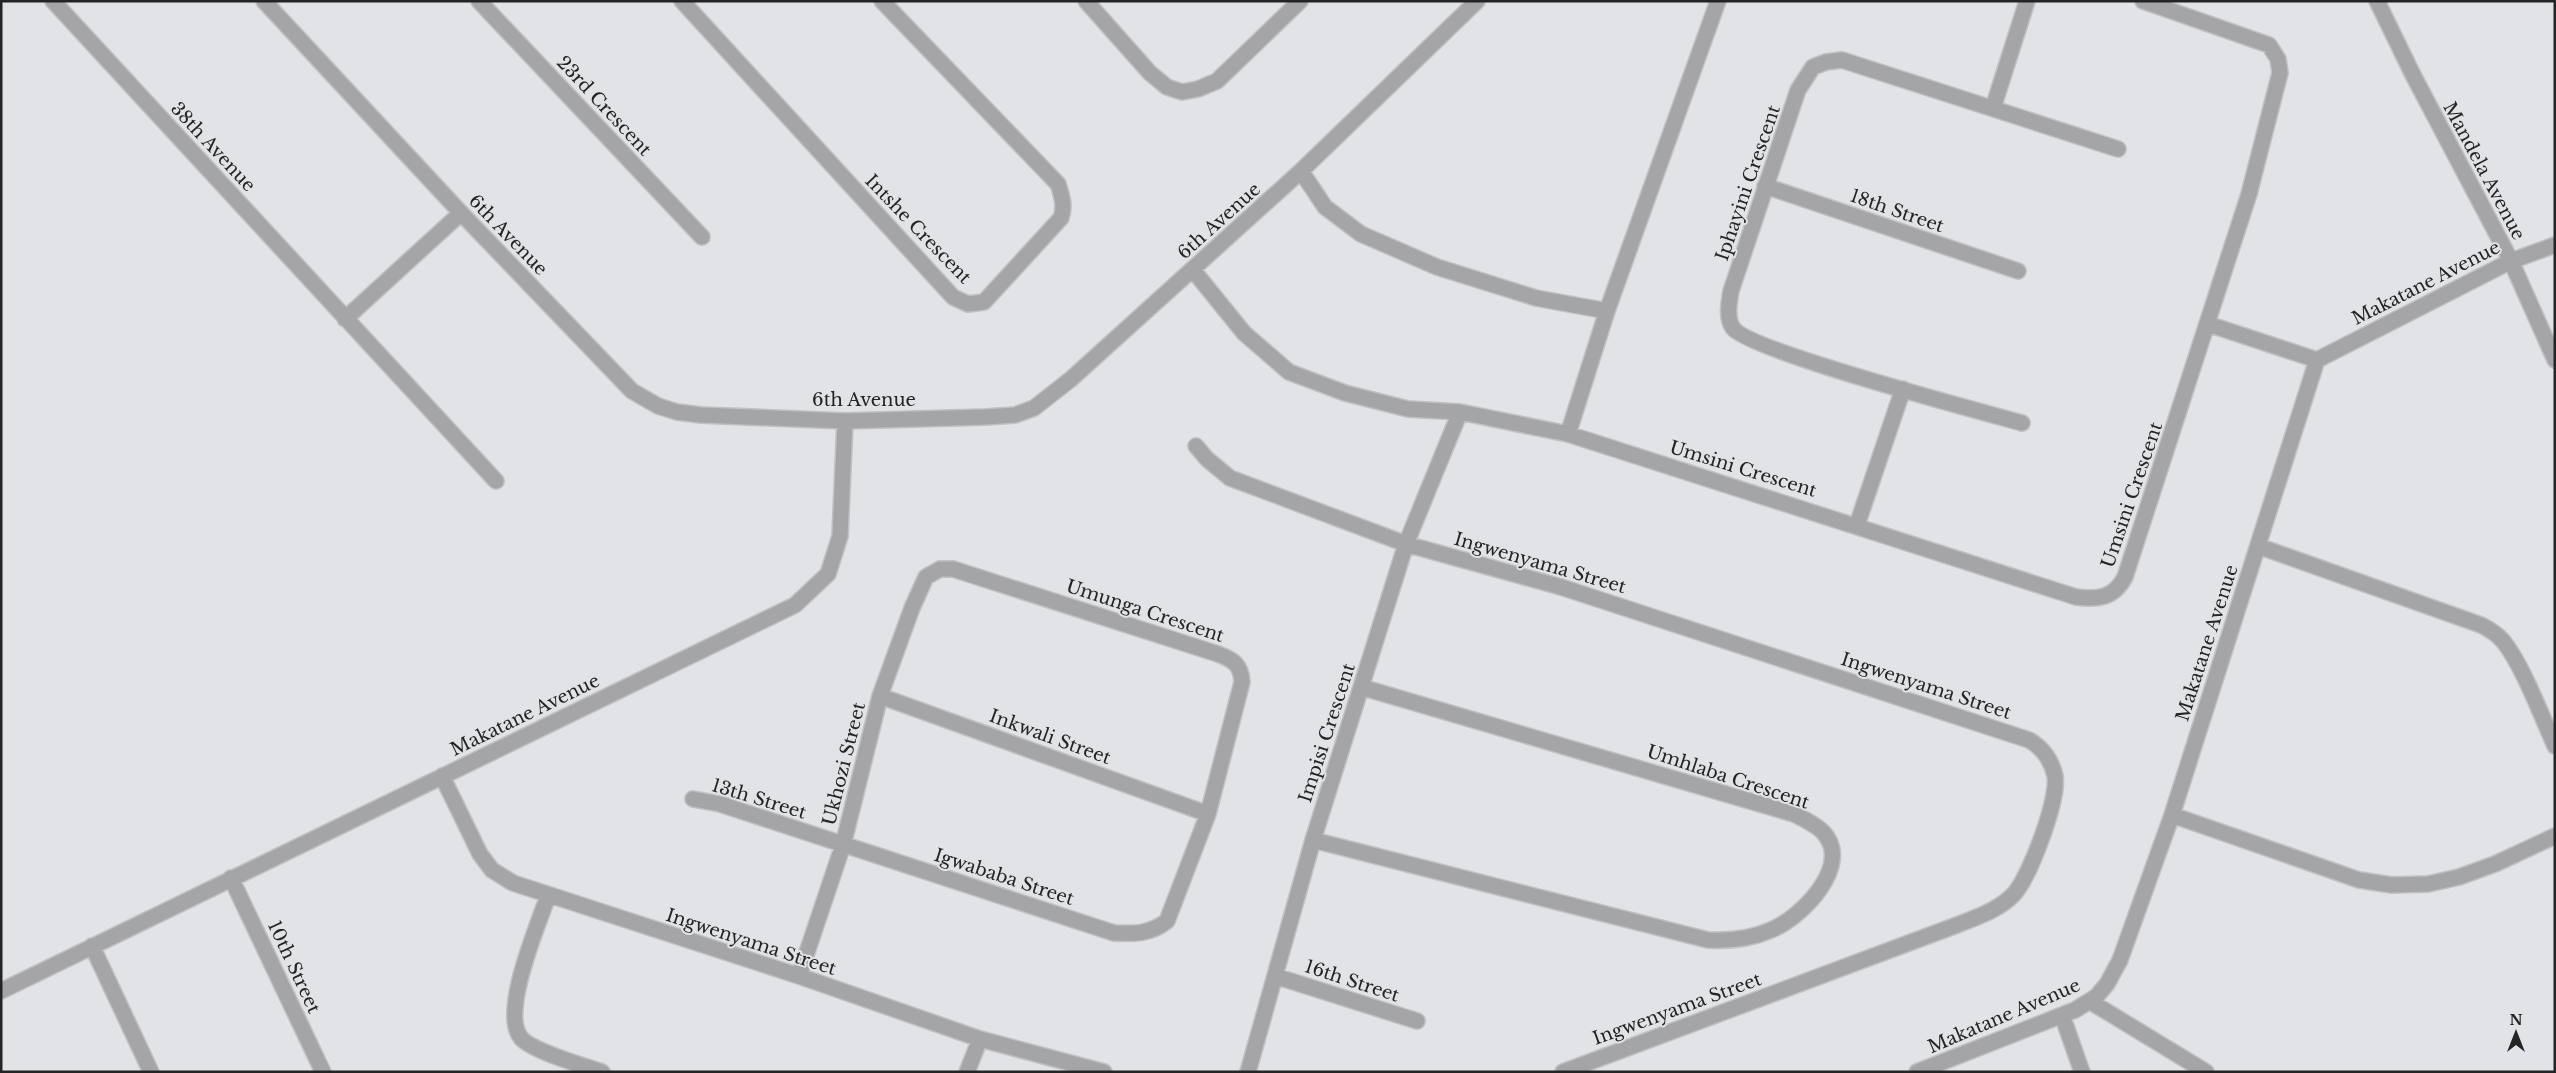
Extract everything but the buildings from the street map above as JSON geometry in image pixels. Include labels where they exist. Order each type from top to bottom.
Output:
[{"type":"street","name":"38th Avenue","points":[[52,1],[496,481]]},
{"type":"street","name":"6th Avenue","points":[[264,1],[461,213],[632,391],[651,402],[677,412],[701,415],[845,421],[986,417],[1015,415],[1034,408],[1071,379],[1301,172],[1477,1]]},
{"type":"street","name":"23rd Crescent","points":[[479,1],[702,237]]},
{"type":"street","name":"Intshe Crescent","points":[[682,1],[953,297],[968,304],[984,302],[1061,218],[1064,210],[1062,195],[1058,184],[882,1]]},
{"type":"street","points":[[1086,1],[1150,74],[1167,87],[1182,92],[1198,89],[1217,81],[1300,1]]},
{"type":"street","points":[[1568,434],[1607,311],[1718,1]]},
{"type":"street","points":[[1993,108],[2027,1]]},
{"type":"street","name":"Umsini Crescent","points":[[1193,270],[1244,333],[1289,372],[1345,393],[1408,409],[1460,412],[1568,434],[1857,525],[2076,597],[2093,599],[2111,594],[2117,590],[2125,577],[2208,324],[2249,194],[2274,101],[2280,66],[2275,51],[2269,45],[2143,1]]},
{"type":"street","name":"Mandela Avenue","points":[[2376,1],[2511,261],[2555,360]]},
{"type":"street","name":"Iphayini Crescent","points":[[2022,424],[1903,390],[1782,352],[1742,336],[1733,329],[1729,309],[1731,291],[1798,90],[1812,67],[1818,64],[1842,60],[2118,149]]},
{"type":"street","points":[[1301,172],[1325,207],[1361,234],[1437,267],[1536,298],[1607,311]]},
{"type":"street","name":"18th Street","points":[[1765,186],[2018,271]]},
{"type":"street","points":[[346,319],[461,213]]},
{"type":"street","name":"Makatane Avenue","points":[[1917,1072],[2091,1002],[2107,984],[2120,960],[2172,815],[2317,360],[2511,261],[2555,245]]},
{"type":"street","points":[[2208,324],[2317,360]]},
{"type":"street","points":[[1857,525],[1903,390]]},
{"type":"street","name":"Impisi Crescent","points":[[1248,1072],[1313,840],[1406,544],[1460,412]]},
{"type":"street","name":"Makatane Avenue","points":[[1,991],[795,605],[828,574],[840,536],[845,421]]},
{"type":"street","name":"Ingwenyama Street","points":[[1196,446],[1207,459],[1230,478],[1406,544],[1561,586],[2029,740],[2046,755],[2055,774],[2054,793],[2041,839],[2015,893],[2002,905],[1957,925],[1562,1072]]},
{"type":"street","points":[[2258,546],[2481,625],[2495,633],[2503,641],[2515,661],[2555,746]]},
{"type":"street","name":"Ukhozi Street","points":[[799,976],[843,845],[880,696],[912,608],[926,577],[940,569]]},
{"type":"street","name":"Umunga Crescent","points":[[940,569],[953,569],[1233,660],[1241,670],[1242,682],[1208,814],[1167,921],[1156,929]]},
{"type":"street","name":"Umhlaba Crescent","points":[[1313,840],[1708,940],[1726,941],[1751,938],[1774,930],[1813,899],[1822,888],[1829,872],[1830,846],[1824,833],[1794,814],[1361,687]]},
{"type":"street","name":"Inkwali Street","points":[[880,696],[1208,814]]},
{"type":"street","name":"Ingwenyama Street","points":[[442,776],[469,836],[492,870],[513,883],[548,896],[799,976],[980,1038],[1104,1072]]},
{"type":"street","name":"13th Street","points":[[693,799],[720,804],[843,845]]},
{"type":"street","points":[[2172,815],[2359,880],[2392,885],[2428,884],[2459,877],[2495,864],[2555,836]]},
{"type":"street","name":"Igwababa Street","points":[[843,845],[1114,933],[1138,934],[1156,929]]},
{"type":"street","name":"10th Street","points":[[231,878],[323,1072]]},
{"type":"street","points":[[548,896],[515,996],[516,1026],[521,1038],[544,1051],[602,1072]]},
{"type":"street","points":[[92,946],[150,1072]]},
{"type":"street","name":"16th Street","points":[[1275,976],[1417,1021]]},
{"type":"street","points":[[2091,1002],[2206,1072]]},
{"type":"street","points":[[2062,1015],[2082,1072]]},
{"type":"street","points":[[967,1072],[980,1038]]}]
